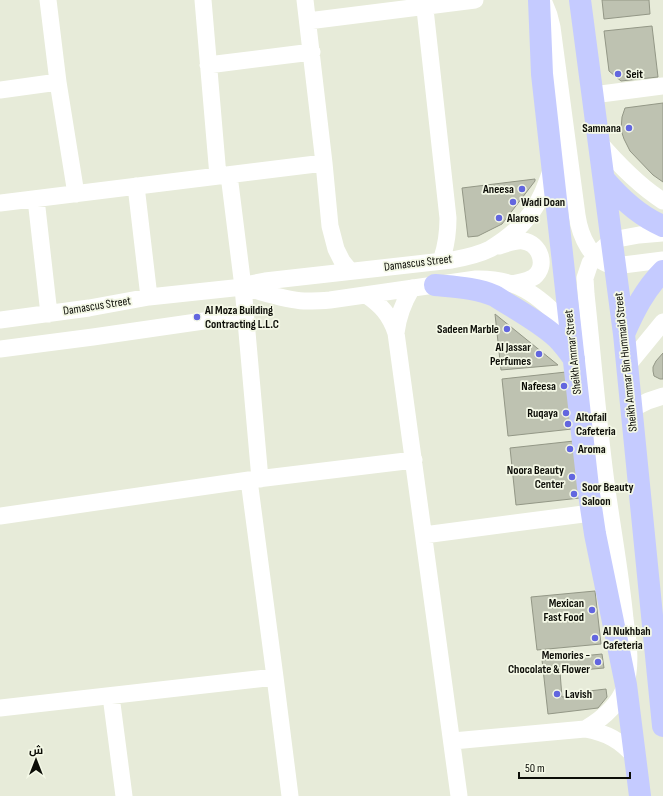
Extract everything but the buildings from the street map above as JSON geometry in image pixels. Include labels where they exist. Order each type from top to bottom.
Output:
[{"type":"main road","name":"Sheikh Ammar Street","points":[[539,0],[542,74],[591,513],[626,685],[640,796]]},
{"type":"main road","name":"Sheikh Ammar Bin Hummaid Street","points":[[580,0],[624,334],[663,726]]},
{"type":"main road","points":[[604,179],[629,206],[663,226]]},
{"type":"main road","points":[[624,334],[632,314],[644,295],[663,272]]},
{"type":"main road","points":[[435,285],[487,292],[495,296],[548,330],[562,343],[574,359]]},
{"type":"street","points":[[48,0],[58,82],[76,194]]},
{"type":"street","points":[[203,0],[208,65],[223,175],[243,287],[255,479],[275,677],[290,796]]},
{"type":"street","points":[[305,0],[312,52],[330,226],[336,249],[342,261],[350,271]]},
{"type":"street","points":[[308,21],[424,3],[475,0]]},
{"type":"street","points":[[543,0],[552,27],[578,225],[581,234],[586,244],[596,256],[607,265],[615,266],[663,260]]},
{"type":"street","points":[[424,3],[448,218],[447,239],[441,261]]},
{"type":"street","points":[[208,65],[312,52]]},
{"type":"street","points":[[0,90],[58,82]]},
{"type":"street","points":[[593,95],[663,86]]},
{"type":"street","points":[[599,142],[617,163],[637,182],[663,201]]},
{"type":"street","points":[[0,203],[324,163]]},
{"type":"street","name":"Damascus Street","points":[[0,320],[89,308],[149,297],[243,287],[265,280],[466,257],[489,249],[516,230],[535,207],[542,194],[552,168]]},
{"type":"street","points":[[136,186],[149,297]]},
{"type":"street","points":[[36,199],[49,314]]},
{"type":"street","points":[[585,729],[599,720],[612,708],[620,697],[626,685],[629,650],[604,468],[585,278],[590,263],[612,240],[639,235],[663,233]]},
{"type":"street","points":[[489,249],[523,241],[532,244],[539,251],[542,260],[540,269],[534,277],[526,281],[513,284]]},
{"type":"street","name":"Damascus Street","points":[[243,287],[289,299],[303,301],[330,300],[476,279],[490,279],[513,284],[522,288],[539,299],[571,328]]},
{"type":"street","points":[[396,333],[403,305],[412,288]]},
{"type":"street","points":[[366,295],[374,300],[388,315],[396,333],[459,796]]},
{"type":"street","points":[[0,349],[245,315]]},
{"type":"street","points":[[627,366],[663,322]]},
{"type":"street","points":[[632,409],[648,400],[663,396]]},
{"type":"street","points":[[0,516],[255,479],[414,460]]},
{"type":"street","points":[[424,535],[591,513]]},
{"type":"street","points":[[0,708],[275,677]]},
{"type":"street","points":[[111,696],[124,796]]},
{"type":"street","points":[[452,741],[585,729],[608,735],[618,741],[635,756]]},
{"type":"place","name":"Seit","points":[[618,74]]},
{"type":"place","name":"Samnana","points":[[629,128]]},
{"type":"place","name":"Aneesa","points":[[522,189]]},
{"type":"place","name":"Wadi Doan","points":[[513,202]]},
{"type":"place","name":"Alaroos","points":[[499,218]]},
{"type":"place","name":"Al Moza Building Contracting L.L.C","points":[[197,317]]},
{"type":"place","name":"Sadeen Marble","points":[[507,329]]},
{"type":"place","name":"Al Jassar Perfumes","points":[[539,354]]},
{"type":"place","name":"Nafeesa","points":[[564,386]]},
{"type":"place","name":"Ruqaya","points":[[566,413]]},
{"type":"place","name":"Altofail Cafeteria","points":[[568,424]]},
{"type":"place","name":"Aroma","points":[[570,449]]},
{"type":"place","name":"Noora Beauty Center","points":[[572,477]]},
{"type":"place","name":"Soor Beauty Saloon","points":[[574,494]]},
{"type":"place","name":"Mexican Fast Food","points":[[592,610]]},
{"type":"place","name":"Al Nukhbah Cafeteria","points":[[595,638]]},
{"type":"place","name":"Memories - Chocolate & Flower","points":[[598,662]]},
{"type":"place","name":"Lavish","points":[[557,694]]}]
